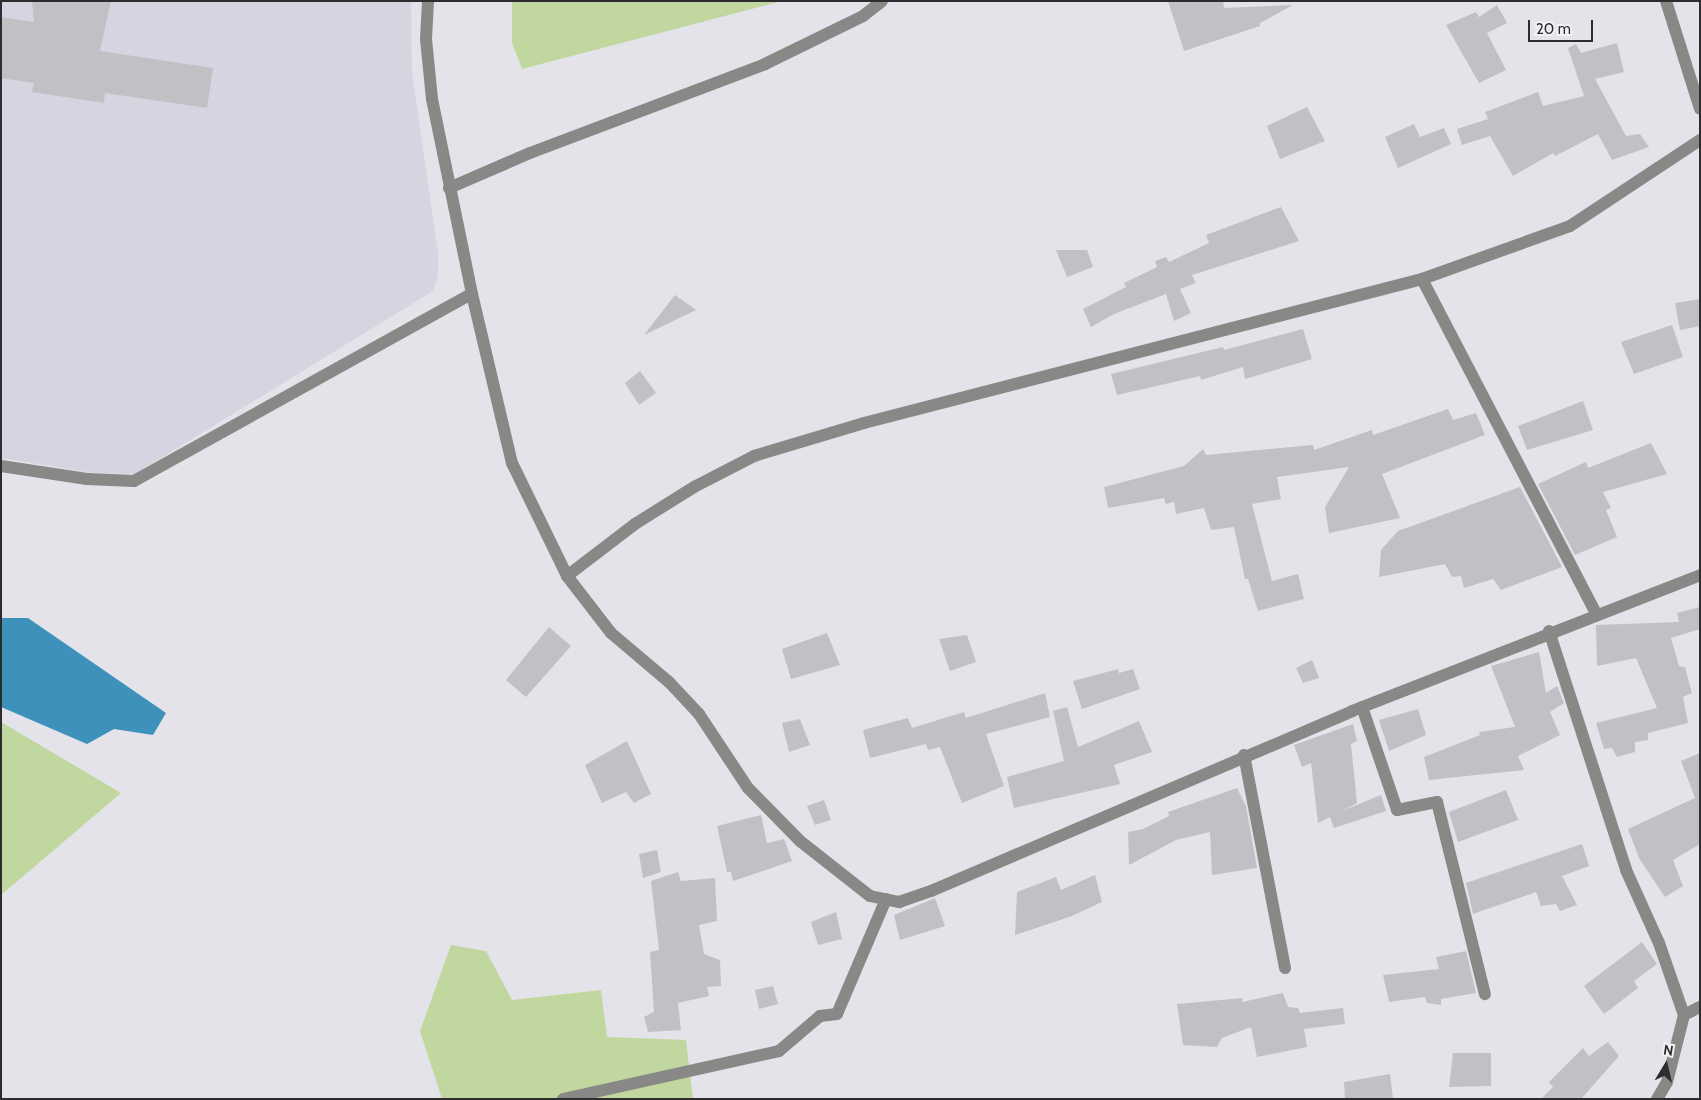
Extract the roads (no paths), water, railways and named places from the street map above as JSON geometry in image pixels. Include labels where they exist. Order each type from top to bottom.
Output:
[{"type":"street","points":[[428,1],[426,39],[432,99],[472,294],[512,463],[566,576],[611,633],[669,682],[699,714],[748,788],[794,835],[870,896],[899,902],[931,891],[1362,707],[1549,631],[1700,575]]},
{"type":"street","points":[[449,188],[530,153],[765,64],[863,16],[882,1]]},
{"type":"street","points":[[1666,1],[1700,109]]},
{"type":"street","points":[[566,576],[643,518],[694,487],[754,456],[864,423],[1422,279],[1570,226],[1699,143]]},
{"type":"street","points":[[1422,279],[1596,613]]},
{"type":"street","points":[[1,466],[87,479],[134,481],[472,294]]},
{"type":"street","points":[[1549,631],[1626,870],[1659,943],[1684,1015],[1667,1082],[1657,1099]]},
{"type":"street","points":[[1362,707],[1396,810],[1437,802],[1485,994]]},
{"type":"street","points":[[1244,756],[1285,968]]},
{"type":"street","points":[[564,1099],[779,1051],[820,1016],[837,1014],[886,899]]},
{"type":"street","points":[[1684,1015],[1700,1007]]},
{"type":"water","points":[[1,618],[28,618],[166,713],[153,735],[114,729],[87,744],[1,707]]}]
